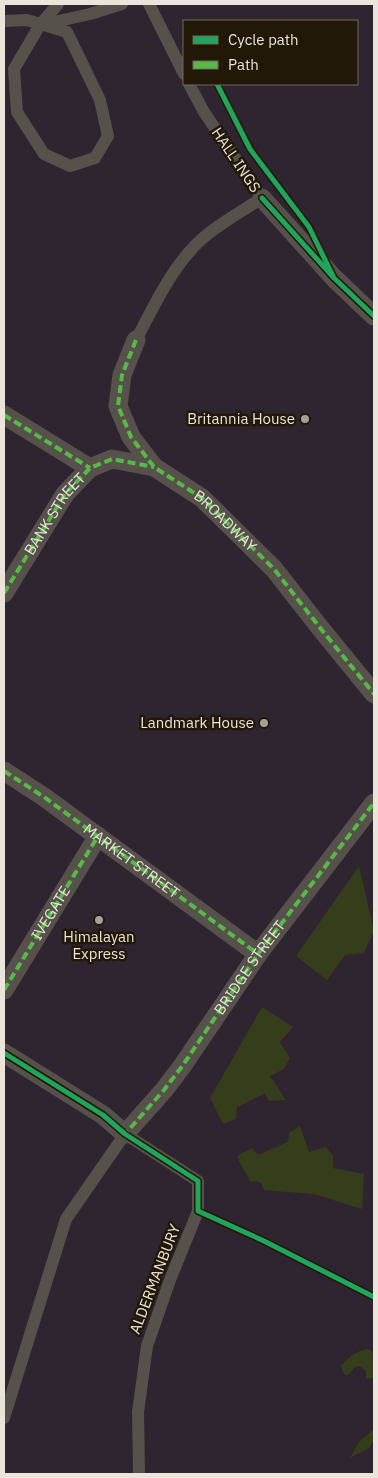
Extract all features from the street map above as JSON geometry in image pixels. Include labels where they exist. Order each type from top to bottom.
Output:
[{"type":"street","name":"HALL INGS","points":[[262,198],[334,278],[374,316]]},
{"type":"street","name":"BROADWAY","points":[[136,340],[122,375],[118,406],[131,437],[154,467],[202,498],[274,569],[374,694]]},
{"type":"street","points":[[4,415],[90,468]]},
{"type":"street","name":"BANK STREET","points":[[4,593],[65,494],[90,468],[112,459],[154,467]]},
{"type":"street","name":"MARKET STREET","points":[[4,771],[44,797],[258,954]]},
{"type":"street","name":"BRIDGE STREET","points":[[125,1134],[164,1090],[183,1065],[258,954],[374,803]]},
{"type":"street","name":"IVEGATE","points":[[4,990],[98,836]]},
{"type":"street","points":[[4,1052],[102,1115],[125,1134]]},
{"type":"lane","points":[[4,21],[28,20],[67,32],[100,100],[108,136],[95,158],[70,166],[44,154],[18,112],[14,69],[40,25],[58,4]]},
{"type":"lane","points":[[40,25],[90,14],[122,4]]},
{"type":"lane","points":[[149,4],[183,72]]},
{"type":"lane","name":"HALL INGS","points":[[190,85],[204,112],[262,198]]},
{"type":"lane","points":[[136,340],[166,284],[190,250],[211,232],[262,198]]},
{"type":"lane","points":[[4,1418],[66,1219],[125,1134]]},
{"type":"lane","name":"ALDERMANBURY","points":[[125,1134],[198,1181],[198,1211],[170,1280],[147,1346],[138,1412],[139,1474]]},
{"type":"shaded area","points":[[4,4],[374,4],[374,1474],[4,1474]]},
{"type":"green space","points":[[359,866],[374,931],[364,953],[345,955],[327,980],[296,956]]},
{"type":"green space","points":[[262,1007],[293,1027],[280,1042],[290,1058],[284,1069],[270,1076],[286,1100],[269,1101],[265,1093],[237,1107],[236,1119],[223,1124],[210,1098]]},
{"type":"green space","points":[[300,1126],[309,1152],[326,1147],[333,1156],[333,1168],[364,1174],[362,1209],[314,1194],[264,1190],[261,1183],[251,1182],[237,1156],[252,1148],[258,1155],[288,1142],[289,1133]]},
{"type":"green space","points":[[368,1349],[374,1353],[374,1378],[366,1379],[366,1371],[360,1366],[355,1367],[348,1375],[345,1375],[341,1366],[356,1353]]},
{"type":"green space","points":[[374,1431],[374,1442],[369,1448],[350,1458],[359,1442]]},
{"type":"marked path","points":[[136,340],[122,375],[118,406],[131,437],[154,467],[202,498],[274,569],[374,694]]},
{"type":"marked path","points":[[4,415],[90,468]]},
{"type":"marked path","points":[[4,593],[65,494],[90,468],[112,459],[154,467]]},
{"type":"marked path","points":[[4,771],[44,797],[258,954]]},
{"type":"marked path","points":[[122,1132],[125,1134],[164,1090],[258,954],[374,803]]},
{"type":"marked path","points":[[4,990],[98,836]]},
{"type":"cycle path","points":[[218,85],[250,149],[309,227],[334,278]]},
{"type":"cycle path","points":[[262,198],[334,278],[374,316]]},
{"type":"cycle path","points":[[4,1053],[103,1115],[125,1134],[198,1181],[198,1211],[264,1241],[374,1297]]},
{"type":"place","name":"Britannia House","points":[[305,419]]},
{"type":"place","name":"Landmark House","points":[[264,723]]},
{"type":"place","name":"Himalayan Express","points":[[99,920]]}]
